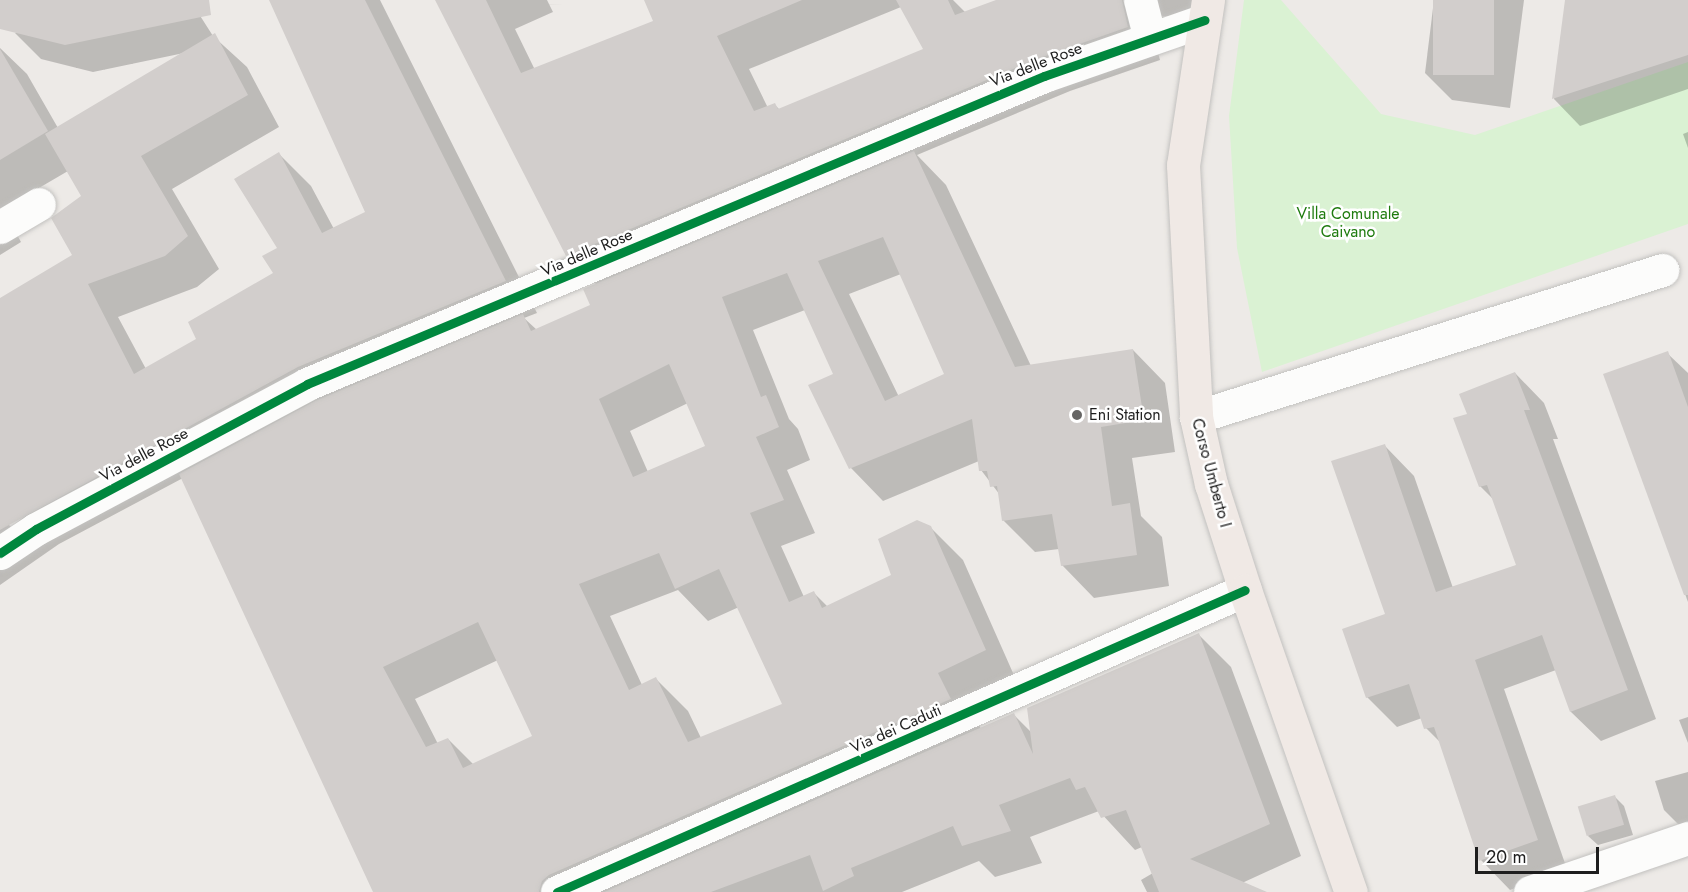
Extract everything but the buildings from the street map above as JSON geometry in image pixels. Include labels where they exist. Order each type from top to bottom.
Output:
[{"type":"main road","name":"Corso Umberto I","points":[[1206,10],[1183,165],[1196,417],[1211,484],[1245,590],[1352,892]]},
{"type":"street","points":[[1140,0],[1150,39]]},
{"type":"street","name":"Via delle Rose","points":[[0,553],[36,529],[308,384],[1033,81],[1150,39],[1206,10]]},
{"type":"street","points":[[0,227],[39,204]]},
{"type":"street","points":[[1196,417],[1662,270]]},
{"type":"street","name":"Via dei Caduti","points":[[557,892],[1245,590]]},
{"type":"street","points":[[1530,892],[1688,838]]},
{"type":"green space","name":"Villa Comunale Caivano","points":[[1244,0],[1281,0],[1381,114],[1475,135],[1688,62],[1688,224],[1262,372],[1237,248],[1229,116]]},
{"type":"cycle path","points":[[0,553],[36,529],[307,384],[1044,76],[1205,20]]},
{"type":"cycle path","points":[[557,892],[1245,590]]},
{"type":"place","name":"Eni Station","points":[[1077,415]]}]
